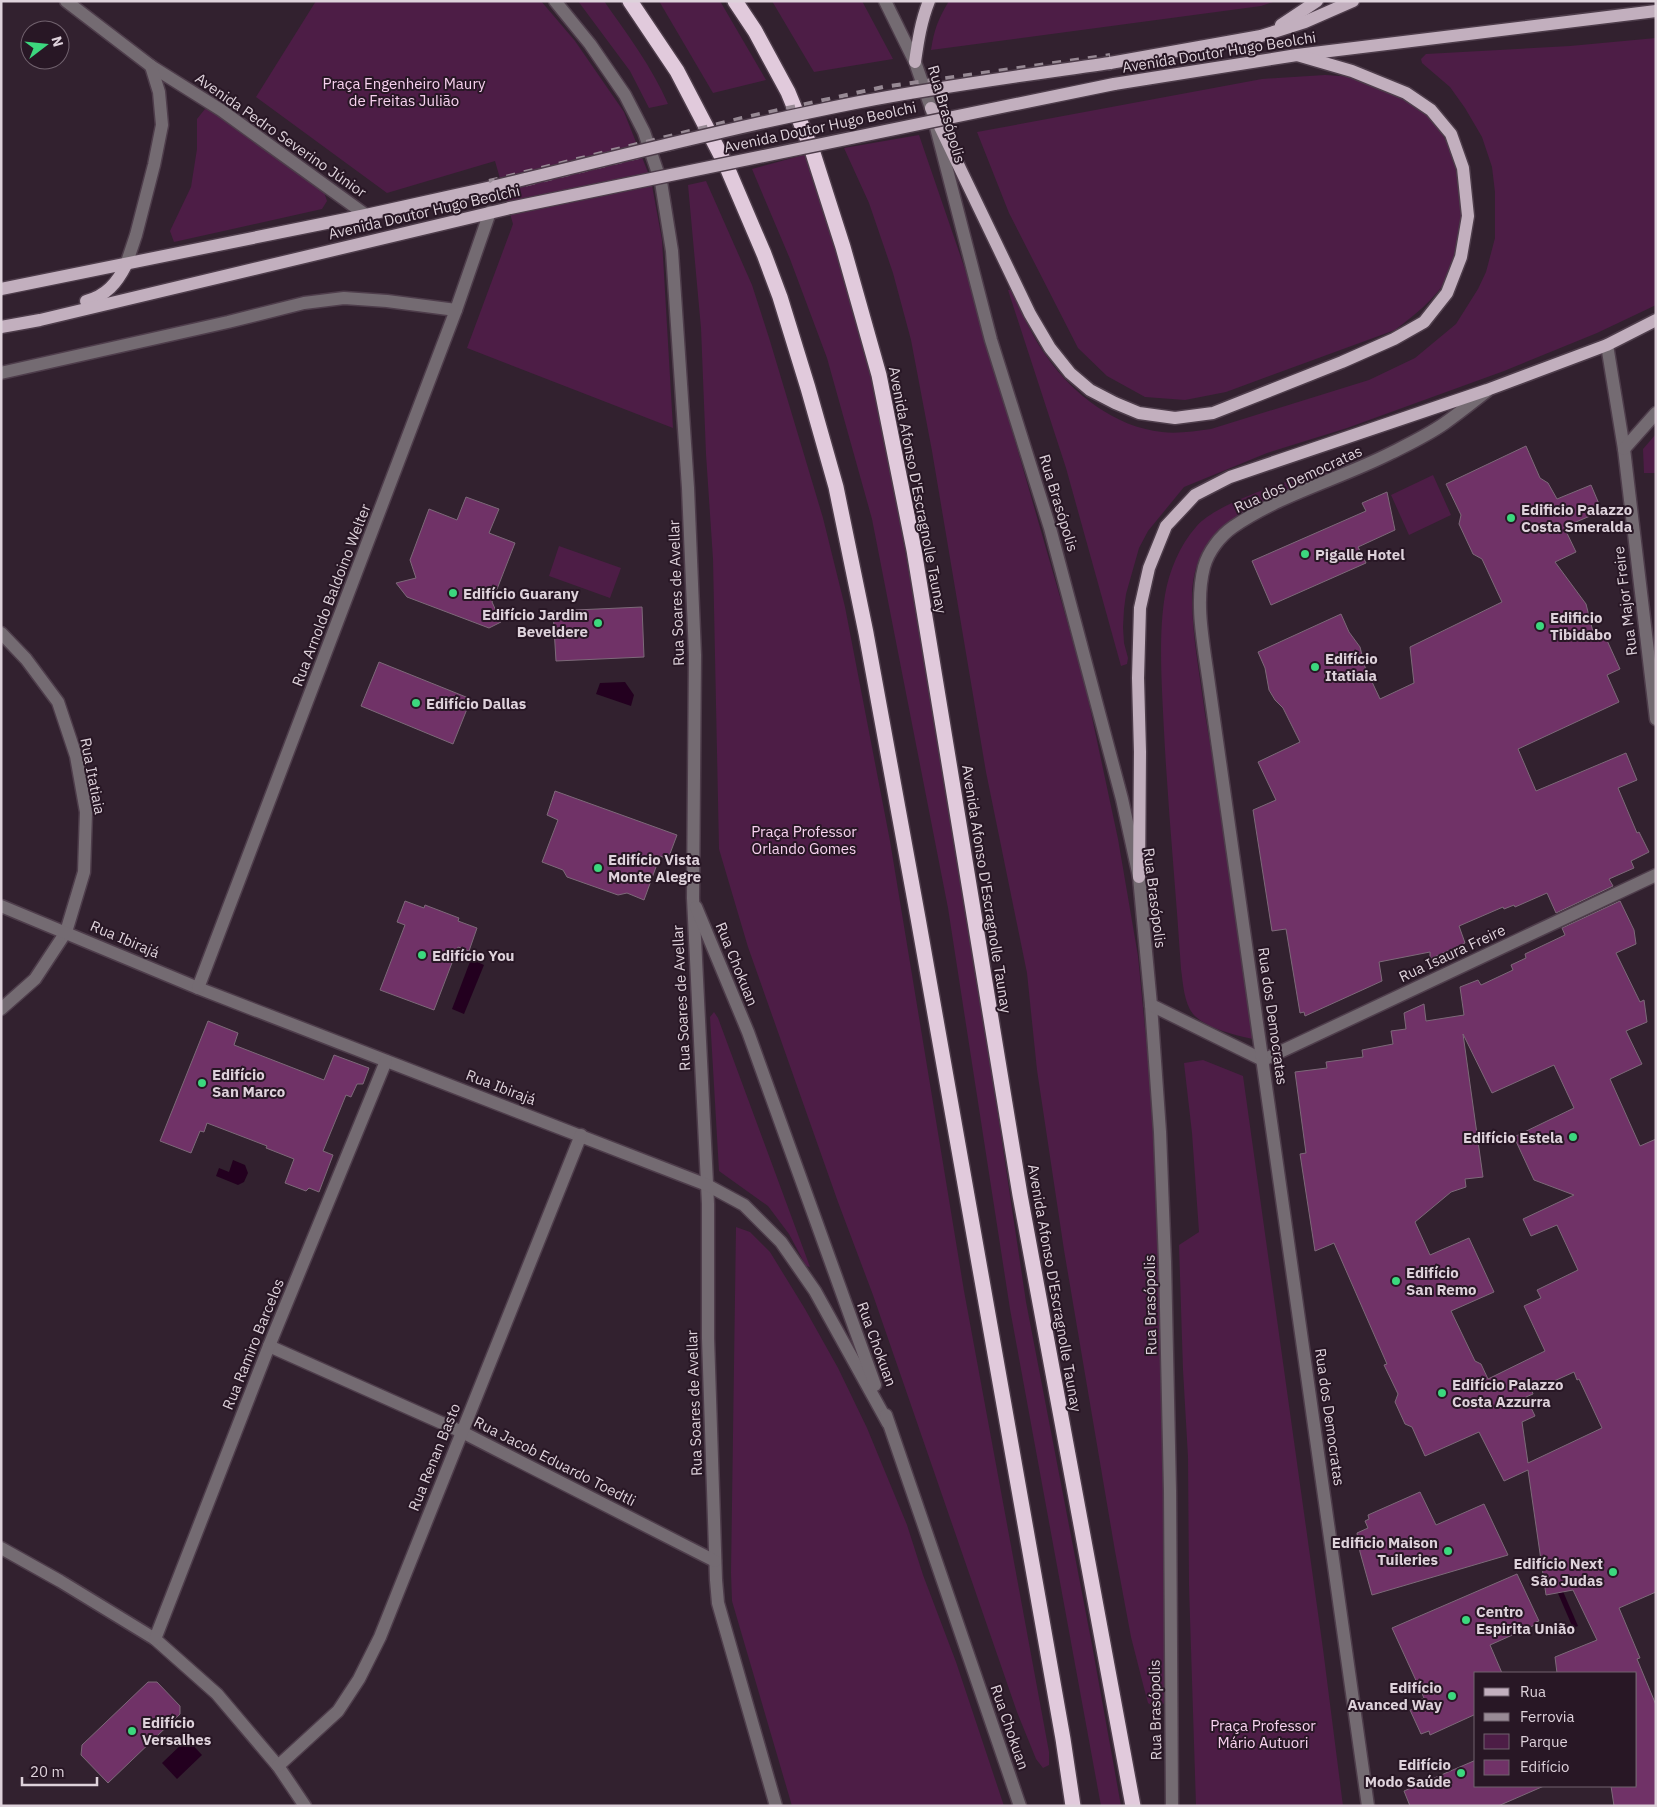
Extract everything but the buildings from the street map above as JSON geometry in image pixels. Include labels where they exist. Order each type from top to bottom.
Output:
[{"type":"highway","points":[[630,1],[676,71],[726,165],[764,254],[780,297],[836,487],[866,633],[1063,1739],[1073,1806]]},
{"type":"highway","name":"Avenida Afonso D'Escragnolle Taunay","points":[[735,1],[755,31],[788,92],[813,153],[843,247],[879,375],[914,550],[1022,1205],[1132,1806]]},
{"type":"main road","points":[[915,62],[918,36],[929,1]]},
{"type":"main road","points":[[1261,36],[1317,1]]},
{"type":"main road","name":"Avenida Doutor Hugo Beolchi","points":[[1,290],[366,216],[683,141],[860,102],[930,89],[1110,63],[1261,36],[1305,22],[1353,1]]},
{"type":"main road","name":"Avenida Doutor Hugo Beolchi","points":[[1,326],[40,320],[490,212],[1114,84],[1297,56],[1656,11]]},
{"type":"main road","points":[[931,108],[1030,314],[1050,348],[1070,373],[1090,390],[1139,413],[1175,418],[1213,413],[1351,358],[1394,339],[1424,322],[1447,293],[1462,258],[1468,216],[1463,168],[1451,134],[1432,110],[1406,93],[1352,72],[1297,56]]},
{"type":"main road","points":[[1,322],[93,300],[102,296],[120,278],[126,265]]},
{"type":"main road","points":[[1139,877],[1140,752],[1138,678],[1140,608],[1149,568],[1166,526],[1195,496],[1230,477],[1487,390],[1607,344],[1656,320]]},
{"type":"street","name":"Avenida Pedro Severino Júnior","points":[[66,1],[151,66],[222,110],[366,216]]},
{"type":"street","name":"Rua Soares de Avellar","points":[[555,1],[590,44],[626,95],[644,132],[661,182],[672,251],[688,488],[695,655],[692,898],[707,1185],[708,1338],[715,1561],[718,1603],[776,1806]]},
{"type":"street","name":"Rua Brasópolis","points":[[885,1],[915,62],[931,108],[991,340],[1050,528],[1115,772],[1139,877],[1160,1132],[1165,1262],[1170,1492],[1172,1806]]},
{"type":"street","points":[[126,265],[139,226],[162,124],[159,92],[151,66]]},
{"type":"street","name":"Rua Arnoldo Baldoino Welter","points":[[198,988],[456,310],[490,212]]},
{"type":"street","points":[[1,373],[304,303],[344,298],[387,300],[456,310]]},
{"type":"street","name":"Rua Major Freire","points":[[1607,344],[1624,449],[1656,719]]},
{"type":"street","name":"Rua dos Democratas","points":[[1368,1806],[1201,621],[1201,592],[1205,566],[1216,543],[1231,528],[1267,507],[1367,465],[1412,442],[1444,424],[1487,390]]},
{"type":"street","points":[[1624,449],[1656,413]]},
{"type":"street","name":"Rua Itatiaia","points":[[1,633],[26,659],[58,702],[76,756],[86,812],[84,872],[66,932],[35,979],[1,1009]]},
{"type":"street","name":"Rua Isaura Freire","points":[[1263,1060],[1656,875]]},
{"type":"street","name":"Rua Chokuan","points":[[692,898],[748,1032],[888,1423],[1020,1806]]},
{"type":"street","name":"Rua Ibirajá","points":[[1,906],[198,988],[582,1135],[707,1185],[744,1205],[781,1242],[815,1291],[888,1423]]},
{"type":"street","points":[[1151,1005],[1263,1060]]},
{"type":"street","name":"Rua Ramiro Barcelos","points":[[155,1639],[269,1346],[386,1061]]},
{"type":"street","name":"Rua Renan Basto","points":[[278,1766],[338,1711],[359,1679],[380,1638],[582,1135]]},
{"type":"street","name":"Rua Jacob Eduardo Toedtli","points":[[269,1346],[462,1432],[715,1561]]},
{"type":"street","points":[[2,1552],[60,1581],[155,1639],[217,1694],[278,1766],[305,1806]]},
{"type":"green space","name":"Praça Engenheiro Maury de Freitas Julião","points":[[316,1],[541,1],[575,41],[624,112],[651,180],[662,240],[673,428],[467,348],[513,224],[495,161],[387,193],[256,97]]},
{"type":"green space","points":[[578,1],[604,1],[647,64],[668,104],[649,108],[630,71]]},
{"type":"green space","points":[[659,1],[720,1],[766,80],[713,93]]},
{"type":"green space","points":[[772,1],[862,1],[893,59],[814,72]]},
{"type":"green space","points":[[949,1],[1276,1],[1261,6],[931,50],[937,25]]},
{"type":"green space","points":[[1656,38],[1656,305],[1597,333],[1504,371],[1347,428],[1267,453],[1184,487],[1148,531],[1139,548],[1126,594],[1123,627],[1124,643],[1128,658],[1127,664],[1121,666],[1066,468],[1008,290],[1011,290],[1042,349],[1057,371],[1069,384],[1082,396],[1112,416],[1145,429],[1174,433],[1211,429],[1369,380],[1415,358],[1456,324],[1478,289],[1486,272],[1495,238],[1495,192],[1492,167],[1482,137],[1450,87],[1422,63],[1421,59],[1426,54],[1570,46]]},
{"type":"green space","points":[[1325,75],[1361,79],[1396,92],[1423,110],[1432,119],[1446,141],[1457,167],[1463,209],[1456,258],[1445,282],[1433,297],[1395,330],[1226,392],[1185,400],[1145,397],[1107,376],[1078,348],[1009,213],[977,132],[1262,79]]},
{"type":"green space","points":[[205,109],[216,110],[323,189],[327,201],[322,209],[174,242],[170,231],[191,187],[197,149],[197,119]]},
{"type":"green space","points":[[919,135],[968,278],[1084,680],[1118,839],[1138,956],[1148,1059],[1158,1208],[1163,1418],[1165,1666],[1164,1703],[1160,1707],[1154,1707],[1148,1703],[1131,1637],[1115,1551],[1064,1250],[1037,1070],[1027,973],[986,772],[932,451],[911,340],[893,273],[869,203],[844,148]]},
{"type":"green space","points":[[807,154],[842,259],[865,344],[887,451],[954,822],[1026,1302],[1121,1806],[1101,1806],[1010,1309],[948,908],[872,519],[827,358],[790,259],[752,169]]},
{"type":"green space","name":"Praça Professor Orlando Gomes","points":[[706,181],[752,285],[823,518],[845,607],[890,841],[964,1291],[1049,1752],[1049,1765],[1043,1768],[1036,1759],[1017,1712],[873,1295],[838,1202],[748,947],[719,849],[713,559],[706,454],[701,328],[688,185]]},
{"type":"green space","points":[[1656,434],[1656,473],[1644,473],[1643,449]]},
{"type":"green space","points":[[1334,466],[1336,468],[1334,471],[1260,503],[1226,524],[1202,553],[1193,580],[1193,626],[1205,714],[1237,908],[1254,1039],[1222,1031],[1198,1019],[1190,1009],[1184,993],[1162,698],[1161,645],[1165,595],[1172,568],[1180,550],[1190,534],[1207,517],[1240,499]]},
{"type":"green space","points":[[1433,475],[1451,515],[1409,535],[1391,495]]},
{"type":"green space","points":[[559,546],[621,568],[610,598],[549,576]]},
{"type":"green space","points":[[714,1012],[718,1018],[810,1267],[806,1266],[789,1234],[768,1206],[719,1171],[710,1017]]},
{"type":"green space","name":"Praça Professor Mário Autuori","points":[[1203,1060],[1243,1076],[1343,1806],[1196,1806],[1189,1586],[1188,1457],[1179,1245],[1199,1232],[1192,1133],[1184,1063]]},
{"type":"green space","points":[[736,1227],[750,1232],[770,1252],[838,1368],[867,1428],[907,1525],[923,1575],[956,1662],[1004,1806],[792,1806],[732,1601]]},
{"type":"shaded area","points":[[625,682],[634,695],[631,706],[596,694],[600,683]]},
{"type":"shaded area","points":[[471,959],[484,965],[464,1014],[452,1009]]},
{"type":"shaded area","points":[[233,1160],[245,1165],[248,1173],[244,1182],[238,1185],[216,1176],[219,1168],[229,1172]]},
{"type":"shaded area","points":[[1555,1573],[1578,1626],[1573,1628],[1550,1575]]},
{"type":"shaded area","points":[[187,1739],[202,1755],[177,1779],[162,1763]]},
{"type":"railway","points":[[489,181],[742,118],[883,87],[1110,55]]},
{"type":"railway","points":[[491,193],[745,131],[885,100],[1111,68]]},
{"type":"place","name":"Edificio Palazzo Costa Smeralda","points":[[1511,518]]},
{"type":"place","name":"Pigalle Hotel","points":[[1305,554]]},
{"type":"place","name":"Edifício Guarany","points":[[453,593]]},
{"type":"place","name":"Edifício Jardim Beveldere","points":[[598,623]]},
{"type":"place","name":"Edificio Tibidabo","points":[[1540,626]]},
{"type":"place","name":"Edifício Itatiaia","points":[[1315,667]]},
{"type":"place","name":"Edifício Dallas","points":[[416,703]]},
{"type":"place","name":"Edifício Vista Monte Alegre","points":[[598,868]]},
{"type":"place","name":"Edifício You","points":[[422,955]]},
{"type":"place","name":"Edifício San Marco","points":[[202,1083]]},
{"type":"place","name":"Edifício Estela","points":[[1573,1137]]},
{"type":"place","name":"Edifício San Remo","points":[[1396,1281]]},
{"type":"place","name":"Edifício Palazzo Costa Azzurra","points":[[1442,1393]]},
{"type":"place","name":"Edificio Maison Tuileries","points":[[1448,1551]]},
{"type":"place","name":"Edifício Next São Judas","points":[[1613,1572]]},
{"type":"place","name":"Centro Espirita União","points":[[1466,1620]]},
{"type":"place","name":"Edifício Avanced Way","points":[[1452,1696]]},
{"type":"place","name":"Edifício Versalhes","points":[[132,1731]]},
{"type":"place","name":"Edifício Modo Saúde","points":[[1461,1773]]}]
